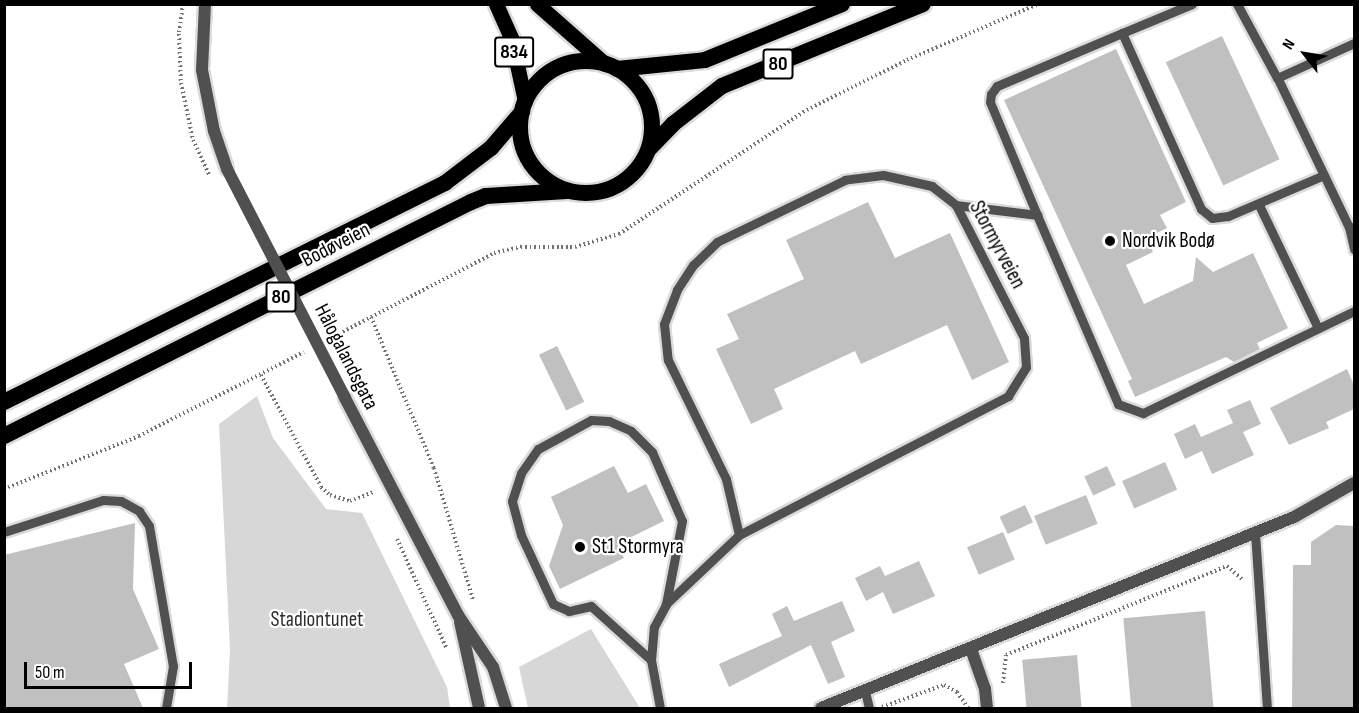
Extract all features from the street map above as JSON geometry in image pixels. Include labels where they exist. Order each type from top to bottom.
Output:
[{"type":"highway","name":"Bodøveien","points":[[4,402],[445,183],[491,148],[524,107],[544,76],[562,66],[582,61],[611,66],[705,60],[842,4]]},
{"type":"highway","name":"Bodøveien","points":[[4,436],[471,202],[486,196],[567,191],[596,193],[616,186],[634,173],[649,148],[673,124],[722,86],[923,4]]},
{"type":"highway","points":[[611,66],[638,86],[650,108],[649,148]]},
{"type":"highway","name":"Bodøveien","points":[[524,107],[521,136],[528,159],[544,178],[567,191]]},
{"type":"main road","name":"834","points":[[496,4],[511,37],[524,107]]},
{"type":"main road","name":"834","points":[[537,4],[611,66]]},
{"type":"street","name":"Hålogalandsgata","points":[[205,4],[201,38],[205,98],[227,169],[458,615],[493,667],[506,708]]},
{"type":"street","points":[[821,708],[1255,533],[1333,498],[1354,483]]},
{"type":"street","name":"Hålogalandsgata","points":[[458,615],[479,708]]},
{"type":"street","points":[[971,649],[985,689],[987,708]]},
{"type":"lane","points":[[1192,4],[997,86],[991,93],[990,102],[1118,404],[1143,413],[1354,311]]},
{"type":"lane","points":[[1237,4],[1277,77],[1324,176],[1352,227],[1354,249]]},
{"type":"lane","points":[[1122,33],[1201,209],[1212,218],[1259,205],[1324,176]]},
{"type":"lane","points":[[1277,77],[1354,43]]},
{"type":"lane","name":"Stormyrveien","points":[[660,708],[651,660],[654,627],[666,604],[739,535],[1008,396],[1026,367],[1024,338],[956,205],[932,186],[907,178],[883,175],[845,180],[717,242],[693,265],[664,324],[668,360],[726,479],[739,535]]},
{"type":"lane","points":[[956,205],[1037,215]]},
{"type":"lane","points":[[1259,205],[1318,328]]},
{"type":"lane","points":[[651,660],[591,606],[569,611],[553,604],[521,535],[512,501],[521,473],[538,449],[591,420],[609,421],[631,431],[652,452],[682,521],[666,604]]},
{"type":"lane","points":[[4,532],[103,500],[121,501],[139,511],[149,526],[173,666],[166,708]]},
{"type":"lane","points":[[1255,533],[1267,708]]},
{"type":"lane","points":[[865,691],[869,708]]},
{"type":"path","points":[[321,343],[494,254],[520,248],[575,247],[619,234],[802,112],[906,60],[1038,4]]},
{"type":"path","points":[[371,317],[434,468],[473,600]]},
{"type":"path","points":[[4,489],[139,436],[311,349]]},
{"type":"path","points":[[261,375],[321,487],[330,495],[350,501],[373,492]]},
{"type":"path","points":[[368,481],[378,502]]},
{"type":"path","points":[[393,532],[447,650]]},
{"type":"path","points":[[1003,687],[1006,655],[1227,566]]},
{"type":"path","points":[[879,708],[944,685],[957,692],[968,708]]},
{"type":"green space","name":"Stadiontunet","points":[[257,396],[273,438],[326,509],[362,513],[447,687],[450,708],[227,708],[230,649],[219,424]]},
{"type":"green space","points":[[591,629],[640,708],[528,708],[519,667]]},
{"type":"building","points":[[1222,36],[1279,159],[1223,185],[1166,62]]},
{"type":"building","points":[[1116,49],[1186,202],[1160,215],[1167,228],[1147,238],[1153,252],[1126,265],[1144,304],[1193,281],[1196,257],[1213,272],[1253,253],[1288,328],[1257,343],[1260,349],[1234,362],[1226,357],[1135,397],[1128,381],[1132,379],[1004,100]]},
{"type":"building","points":[[868,202],[895,258],[950,233],[1009,362],[972,380],[947,325],[861,364],[855,351],[774,389],[783,409],[751,424],[716,349],[739,339],[727,314],[804,279],[786,240]]},
{"type":"building","points":[[557,346],[584,402],[566,410],[539,355]]},
{"type":"building","points":[[1347,369],[1354,385],[1354,409],[1326,422],[1329,428],[1289,445],[1270,408]]},
{"type":"building","points":[[1250,400],[1261,424],[1243,432],[1254,455],[1212,474],[1202,451],[1185,459],[1174,434],[1195,424],[1201,437],[1233,423],[1227,410]]},
{"type":"building","points":[[1165,462],[1177,489],[1134,509],[1122,481]]},
{"type":"building","points":[[614,466],[628,493],[646,484],[664,521],[617,544],[624,558],[560,589],[549,566],[563,525],[551,497]]},
{"type":"building","points":[[1107,466],[1116,485],[1093,496],[1084,477]]},
{"type":"building","points":[[1086,495],[1098,524],[1046,545],[1034,516]]},
{"type":"building","points":[[1025,505],[1033,522],[1008,534],[1000,517]]},
{"type":"building","points":[[135,523],[133,589],[159,649],[124,664],[143,708],[4,708],[4,555]]},
{"type":"building","points":[[1336,525],[1354,526],[1354,708],[1292,708],[1293,565],[1311,565],[1311,542]]},
{"type":"building","points":[[1003,532],[1015,560],[979,575],[967,547]]},
{"type":"building","points":[[919,561],[935,596],[893,614],[883,592],[866,601],[855,578],[880,566],[885,576]]},
{"type":"building","points":[[842,601],[855,631],[831,642],[845,677],[828,684],[811,645],[729,687],[719,664],[782,636],[772,614],[787,606],[794,621]]},
{"type":"building","points":[[1205,611],[1213,708],[1131,708],[1123,618]]},
{"type":"building","points":[[1077,655],[1082,708],[1026,708],[1022,660]]},
{"type":"place","name":"Nordvik Bodø","points":[[1110,241]]},
{"type":"place","name":"St1 Stormyra","points":[[580,547]]}]
